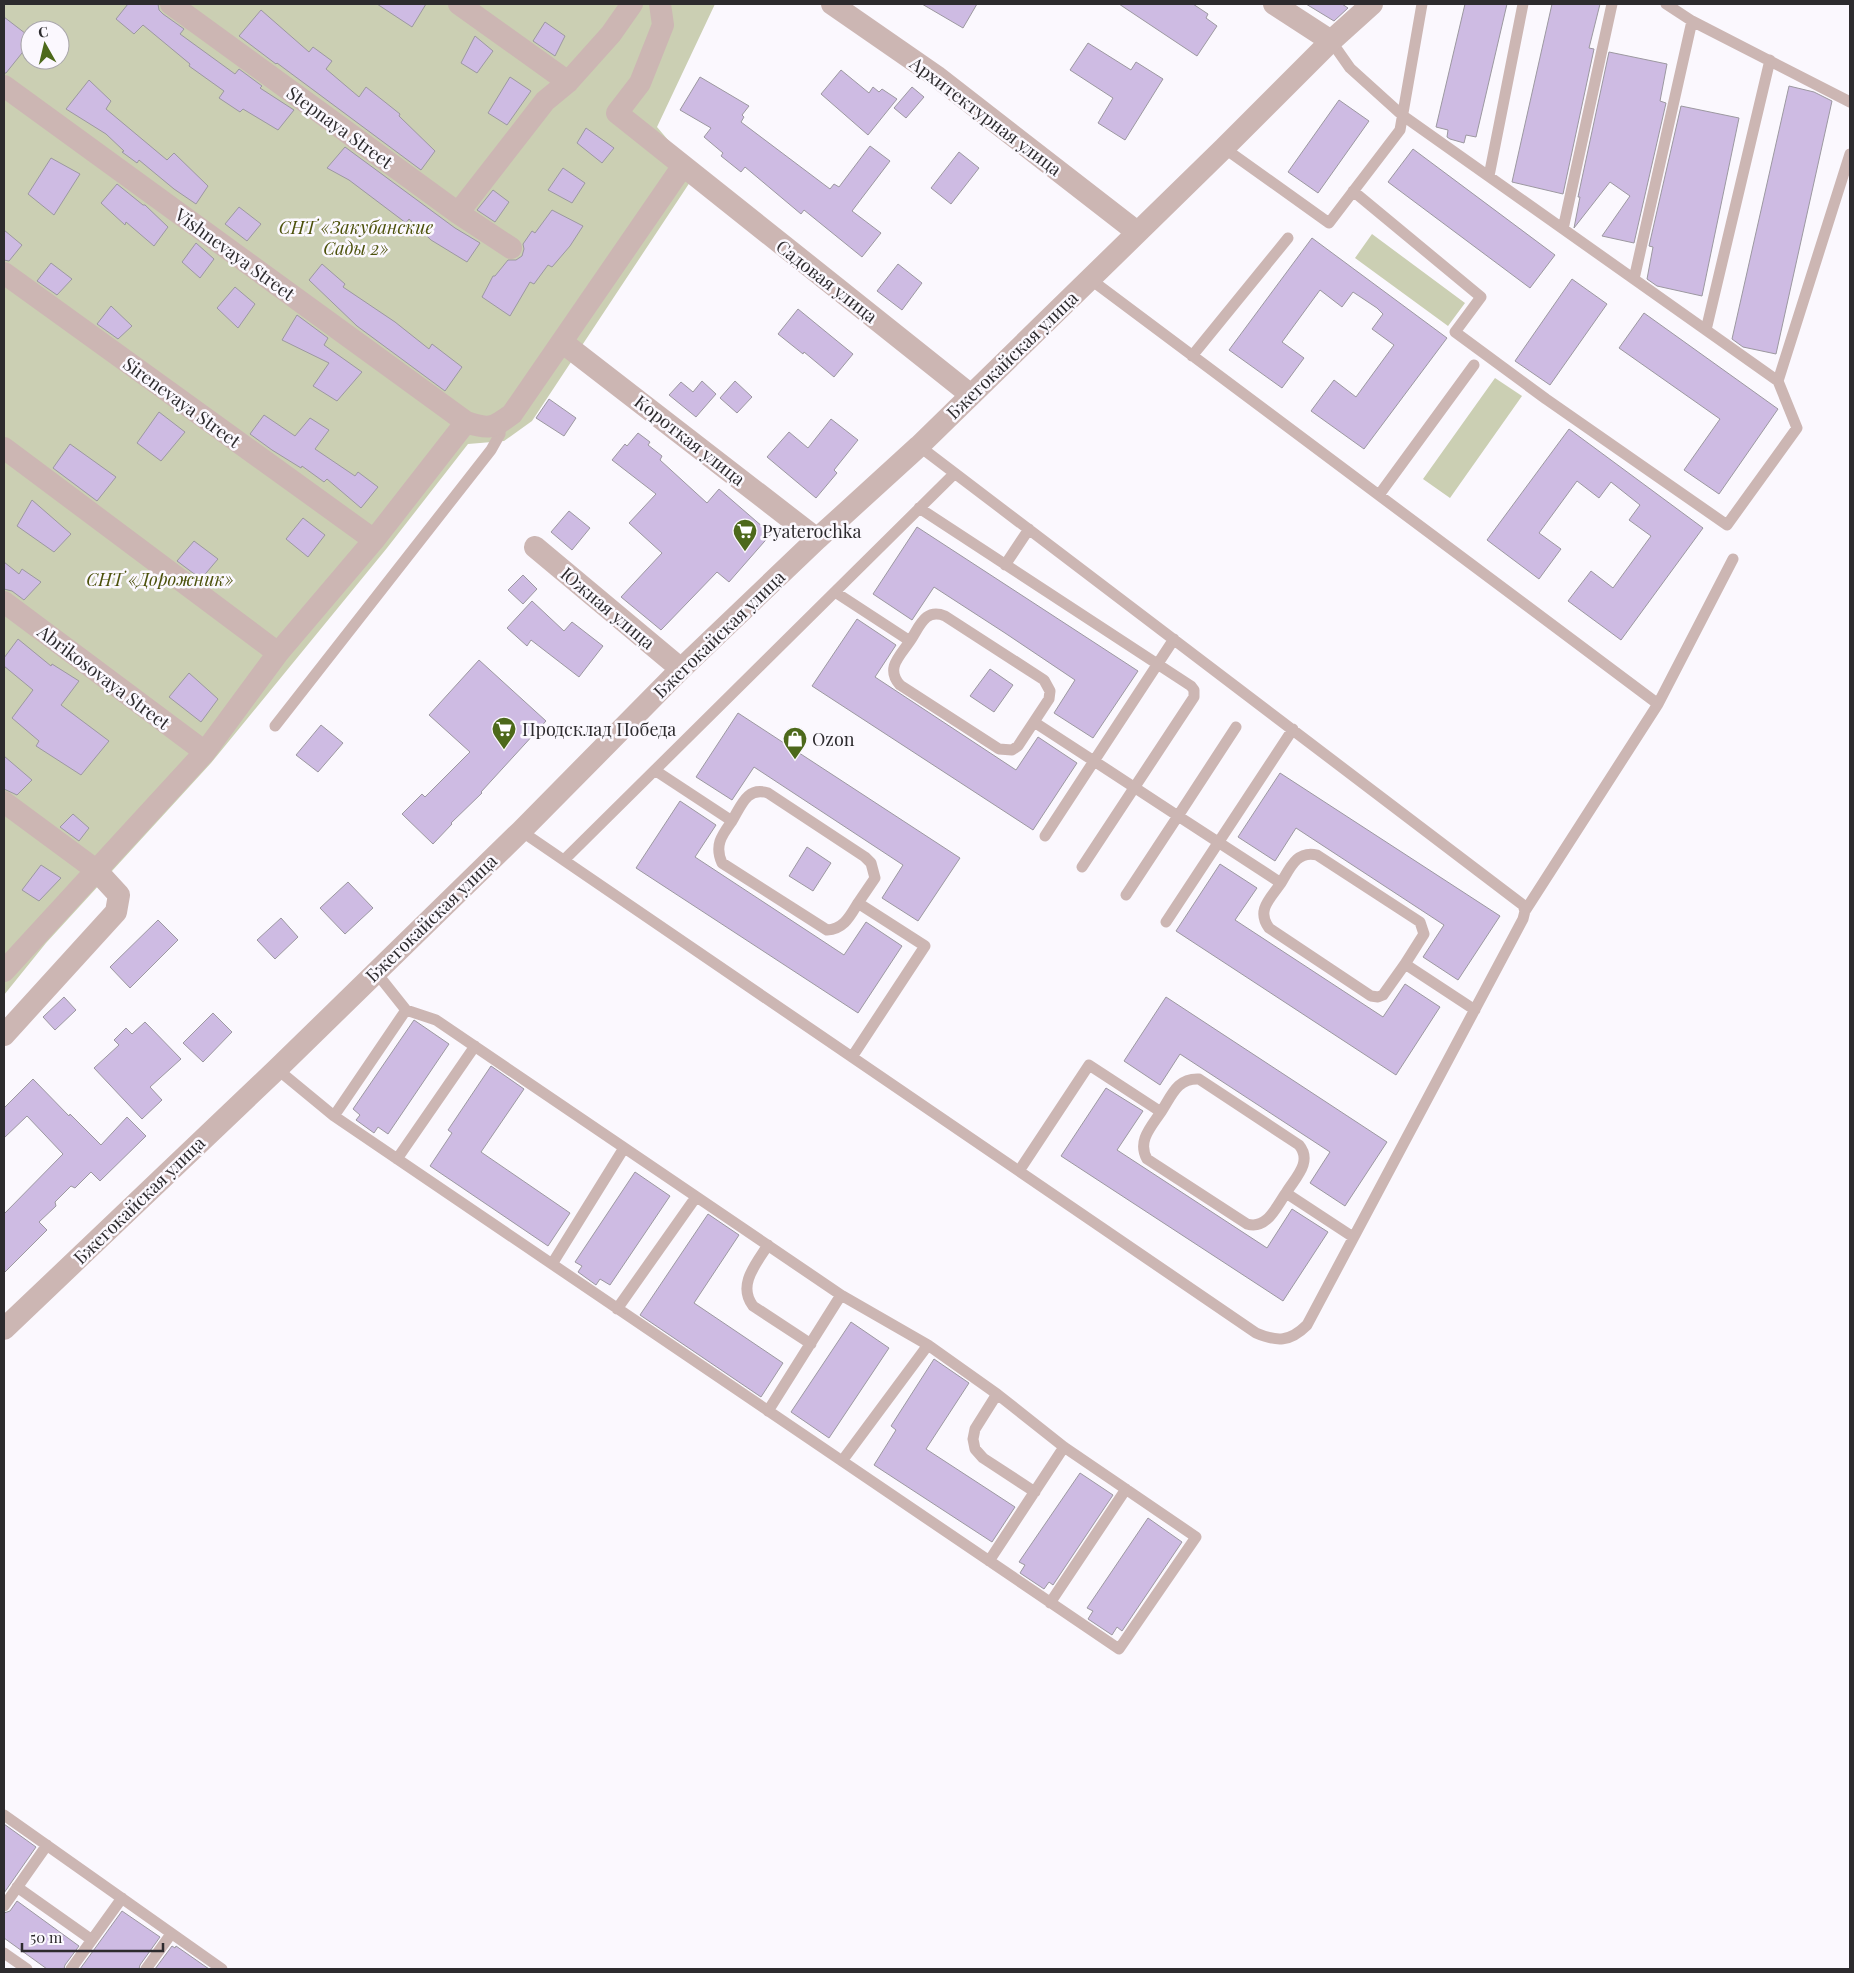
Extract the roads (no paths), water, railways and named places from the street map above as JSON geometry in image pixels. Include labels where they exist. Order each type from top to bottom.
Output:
[{"type":"street","name":"Stepnaya Street","points":[[171,4],[458,213],[511,248]]},
{"type":"street","points":[[459,4],[568,82]]},
{"type":"street","points":[[458,213],[546,101],[568,82],[611,34],[632,4]]},
{"type":"street","name":"Садовая улица","points":[[660,4],[663,26],[640,83],[617,113],[682,167],[971,395]]},
{"type":"street","name":"Архитектурная улица","points":[[832,4],[936,76],[1137,232]]},
{"type":"street","points":[[1274,4],[1331,41]]},
{"type":"street","name":"Бжегокайская улица","points":[[4,1329],[277,1069],[521,831],[681,669],[817,539],[919,446],[1331,41],[1372,4]]},
{"type":"street","name":"Vishnevaya Street","points":[[4,86],[466,422]]},
{"type":"street","points":[[4,971],[205,752],[368,535],[466,422],[480,427],[493,428],[512,414],[682,167]]},
{"type":"street","name":"Sirenevaya Street","points":[[4,273],[368,535]]},
{"type":"street","name":"Короткая улица","points":[[562,342],[817,539]]},
{"type":"street","points":[[4,448],[278,653]]},
{"type":"street","name":"Южная улица","points":[[535,547],[681,669]]},
{"type":"street","name":"Abrikosovaya Street","points":[[4,602],[205,752]]},
{"type":"street","points":[[4,802],[96,870],[119,895],[116,912],[4,1035]]},
{"type":"lane","points":[[1224,148],[1328,223],[1400,130],[1422,4]]},
{"type":"lane","points":[[1489,176],[1523,4]]},
{"type":"lane","points":[[1562,229],[1612,4]]},
{"type":"lane","points":[[1666,4],[1692,21],[1850,102]]},
{"type":"lane","points":[[1634,279],[1692,21]]},
{"type":"lane","points":[[1331,41],[1350,68],[1402,115],[1778,381],[1797,428],[1727,525],[1546,400],[1455,332],[1481,297],[1353,191]]},
{"type":"lane","points":[[1706,330],[1770,60]]},
{"type":"lane","points":[[1778,381],[1850,154]]},
{"type":"lane","points":[[1192,356],[1288,238]]},
{"type":"lane","points":[[1090,278],[1658,704]]},
{"type":"lane","points":[[1379,495],[1474,365]]},
{"type":"lane","points":[[275,726],[492,450],[500,434],[501,422]]},
{"type":"lane","points":[[919,446],[1516,899],[1523,905],[1525,911]]},
{"type":"lane","points":[[564,860],[955,473]]},
{"type":"lane","points":[[919,508],[1192,686],[1194,690],[1194,697],[1082,867]]},
{"type":"lane","points":[[1005,565],[1028,529]]},
{"type":"lane","points":[[521,831],[1256,1333],[1270,1339],[1283,1340],[1292,1337],[1307,1325],[1523,919],[1525,911],[1658,704],[1734,559]]},
{"type":"lane","points":[[835,592],[910,641]]},
{"type":"lane","points":[[938,613],[1044,680],[1050,691],[1049,699],[1018,746],[1006,751],[999,749],[900,685],[894,678],[892,671],[910,641],[925,618],[930,614],[938,613]]},
{"type":"lane","points":[[1045,836],[1174,640]]},
{"type":"lane","points":[[1034,722],[1281,883]]},
{"type":"lane","points":[[1126,895],[1236,727]]},
{"type":"lane","points":[[1166,922],[1293,729]]},
{"type":"lane","points":[[656,771],[732,820]]},
{"type":"lane","points":[[760,790],[768,793],[865,856],[871,863],[875,878],[846,921],[836,929],[827,930],[722,863],[718,854],[718,847],[720,839],[732,820],[748,795],[760,790]]},
{"type":"lane","points":[[1309,853],[1317,855],[1420,922],[1424,934],[1405,964],[1384,995],[1378,997],[1371,996],[1268,928],[1264,921],[1264,909],[1296,859],[1309,853]]},
{"type":"lane","points":[[852,1057],[925,946],[858,903]]},
{"type":"lane","points":[[1405,964],[1475,1010]]},
{"type":"lane","points":[[277,1069],[334,1116],[1119,1649],[1196,1536],[1064,1447],[997,1394],[928,1345],[841,1295],[436,1020],[406,1010],[375,972]]},
{"type":"lane","points":[[334,1116],[406,1010]]},
{"type":"lane","points":[[397,1159],[475,1046]]},
{"type":"lane","points":[[1019,1172],[1089,1065],[1161,1112]]},
{"type":"lane","points":[[1190,1079],[1199,1079],[1300,1145],[1306,1158],[1304,1166],[1269,1219],[1261,1225],[1247,1224],[1147,1159],[1142,1145],[1144,1137],[1161,1112],[1179,1084],[1190,1079]]},
{"type":"lane","points":[[552,1264],[624,1148]]},
{"type":"lane","points":[[1286,1193],[1353,1237]]},
{"type":"lane","points":[[618,1309],[696,1197]]},
{"type":"lane","points":[[768,1246],[748,1277],[746,1288],[748,1299],[753,1306],[810,1344]]},
{"type":"lane","points":[[768,1411],[841,1295]]},
{"type":"lane","points":[[842,1460],[928,1345]]},
{"type":"lane","points":[[997,1394],[975,1429],[973,1439],[975,1449],[983,1458],[1035,1492]]},
{"type":"lane","points":[[989,1561],[1064,1447]]},
{"type":"lane","points":[[1050,1603],[1126,1489]]},
{"type":"lane","points":[[4,1815],[222,1969]]},
{"type":"lane","points":[[4,1906],[47,1845]]},
{"type":"lane","points":[[17,1887],[92,1940]]},
{"type":"lane","points":[[72,1969],[122,1898]]},
{"type":"lane","points":[[146,1969],[171,1934]]},
{"type":"lane","points":[[4,1953],[27,1969]]},
{"type":"place","name":"Pyaterochka","points":[[745,552]]},
{"type":"place","name":"Продсклад Победа","points":[[504,750]]},
{"type":"place","name":"Ozon","points":[[795,760]]},
{"type":"park label","name":"СНТ «Закубанские Сады 2»","points":[[356,237]]},
{"type":"park label","name":"СНТ «Дорожник»","points":[[160,579]]}]
